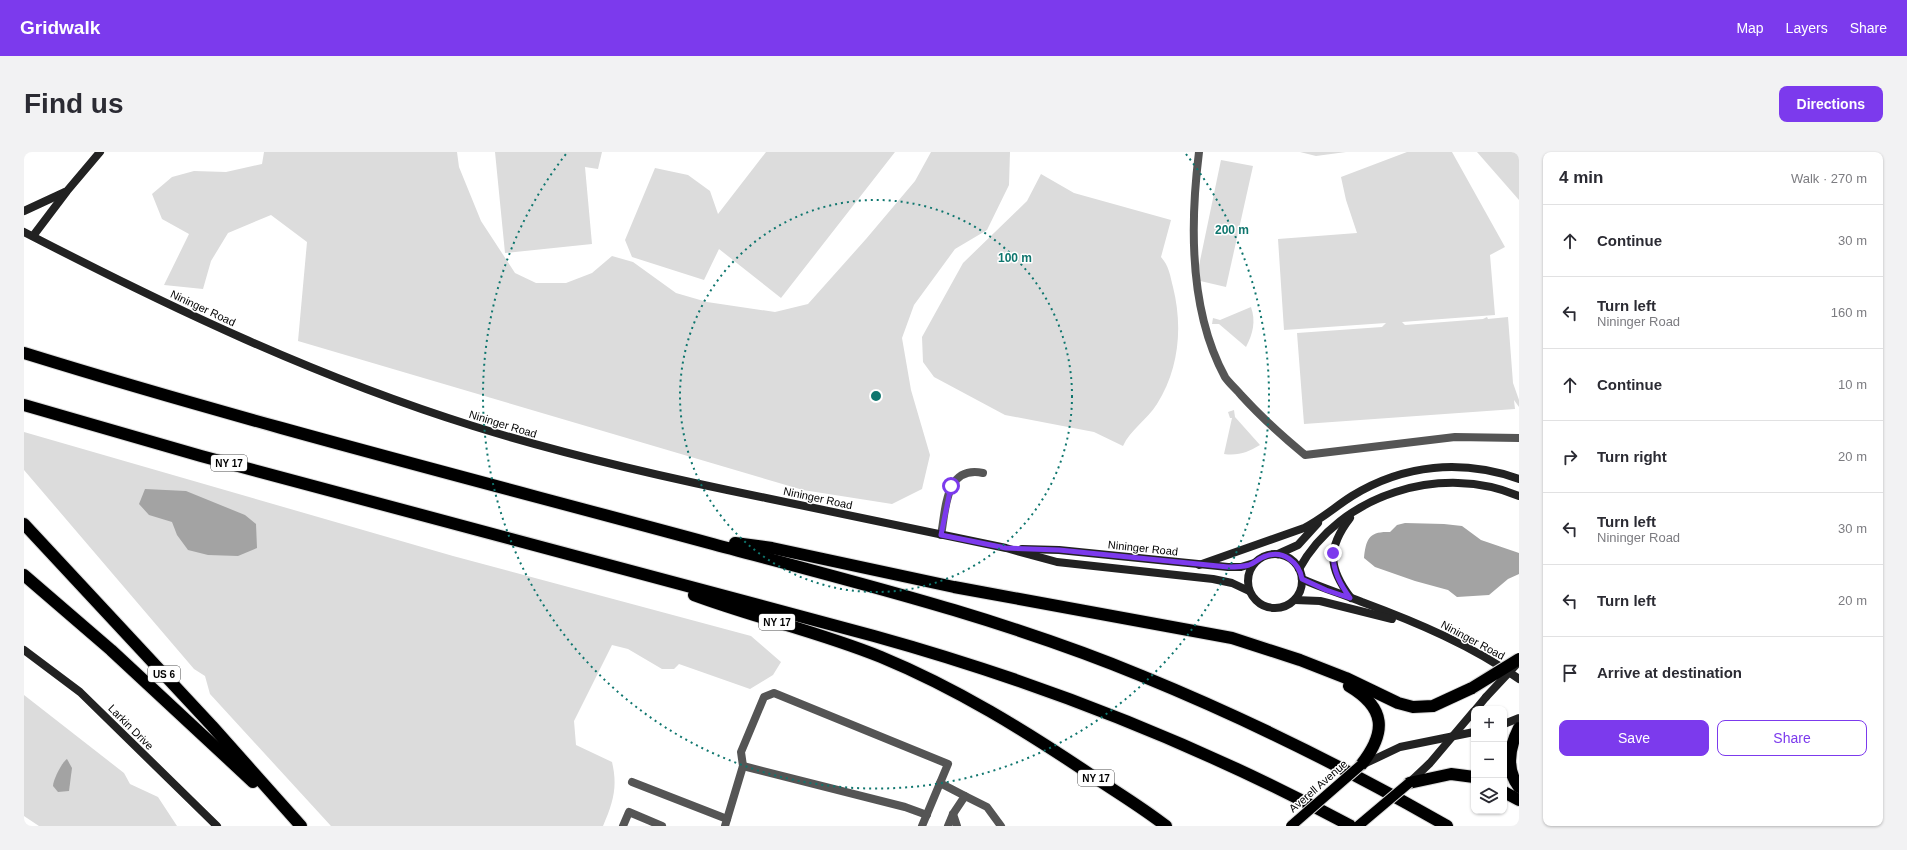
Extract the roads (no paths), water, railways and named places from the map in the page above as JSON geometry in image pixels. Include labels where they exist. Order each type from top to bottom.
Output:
[{"type":"highway","points":[[24,353],[153,391],[952,609],[1149,678],[1264,729],[1359,777],[1447,826]]},
{"type":"highway","name":"NY 17","points":[[24,405],[201,456],[618,567],[738,611],[839,641],[906,669],[975,703],[1031,735],[1165,825]]},
{"type":"highway","name":"US 6","points":[[24,524],[207,720],[301,826]]},
{"type":"highway","points":[[684,536],[772,548],[954,587],[1212,634],[1268,648],[1346,678],[1398,703],[1412,707],[1426,707],[1440,704],[1472,688],[1519,659]]},
{"type":"highway","points":[[618,567],[916,648],[1035,686],[1146,728],[1197,750],[1277,788],[1351,826]]},
{"type":"highway","name":"US 6","points":[[24,575],[111,650],[301,826]]},
{"type":"highway","points":[[1320,669],[1360,694],[1374,706],[1380,723],[1378,735],[1374,745],[1361,765]]},
{"type":"highway","points":[[1518,722],[1509,762],[1511,773],[1519,787]]},
{"type":"highway","points":[[1409,783],[1427,774],[1459,774],[1471,776]]},
{"type":"highway","points":[[1507,794],[1519,800]]},
{"type":"main road","name":"Averell Avenue","points":[[1291,826],[1361,765]]},
{"type":"main road","points":[[1358,826],[1409,783]]},
{"type":"street","points":[[33,236],[67,191],[100,152]]},
{"type":"street","points":[[24,211],[67,191]]},
{"type":"street","name":"Nininger Road","points":[[24,232],[152,297],[232,335],[354,384],[472,426],[617,466],[1006,548],[1069,564],[1220,580],[1249,590]]},
{"type":"street","points":[[1199,565],[1296,531],[1317,522],[1346,499],[1369,486],[1398,474],[1442,466],[1488,470],[1519,479]]},
{"type":"street","points":[[1299,569],[1312,548],[1335,525],[1386,496],[1411,488],[1435,484],[1475,484],[1499,489],[1519,496]]},
{"type":"street","points":[[1350,598],[1337,577],[1333,553],[1338,534],[1354,513]]},
{"type":"street","points":[[1278,554],[1293,561],[1299,569],[1302,579],[1300,590],[1295,600],[1282,608],[1271,609],[1259,604],[1249,590],[1249,574],[1254,563],[1268,555],[1278,554],[1298,545],[1326,515]]},
{"type":"street","name":"Nininger Road","points":[[1006,548],[1059,550],[1199,565],[1234,567],[1254,563]]},
{"type":"street","name":"Nininger Road","points":[[1302,579],[1326,590],[1416,624],[1472,650],[1519,679]]},
{"type":"street","name":"Nininger Road","points":[[1295,600],[1320,601],[1416,624]]},
{"type":"street","name":"Larkin Drive","points":[[24,650],[80,692],[217,826]]},
{"type":"street","points":[[1478,706],[1519,662]]},
{"type":"street","points":[[1427,774],[1452,737],[1471,715]]},
{"type":"street","points":[[1507,724],[1518,722]]},
{"type":"street","points":[[1361,765],[1387,752],[1411,744],[1471,733]]},
{"type":"lane","points":[[1199,152],[1196,173],[1194,236],[1196,292],[1205,329],[1225,378],[1260,417],[1305,455],[1456,437],[1519,438]]},
{"type":"lane","points":[[941,535],[949,492],[954,482],[961,474],[982,473]]},
{"type":"lane","points":[[632,782],[726,823],[743,766],[741,752],[764,697],[774,693],[948,764],[922,826]]},
{"type":"lane","points":[[743,766],[905,806],[927,816]]},
{"type":"lane","points":[[940,783],[987,807],[1001,826]]},
{"type":"lane","points":[[948,826],[953,814],[965,796]]},
{"type":"lane","points":[[623,826],[629,812],[662,826]]},
{"type":"lane","points":[[953,814],[957,826]]}]
